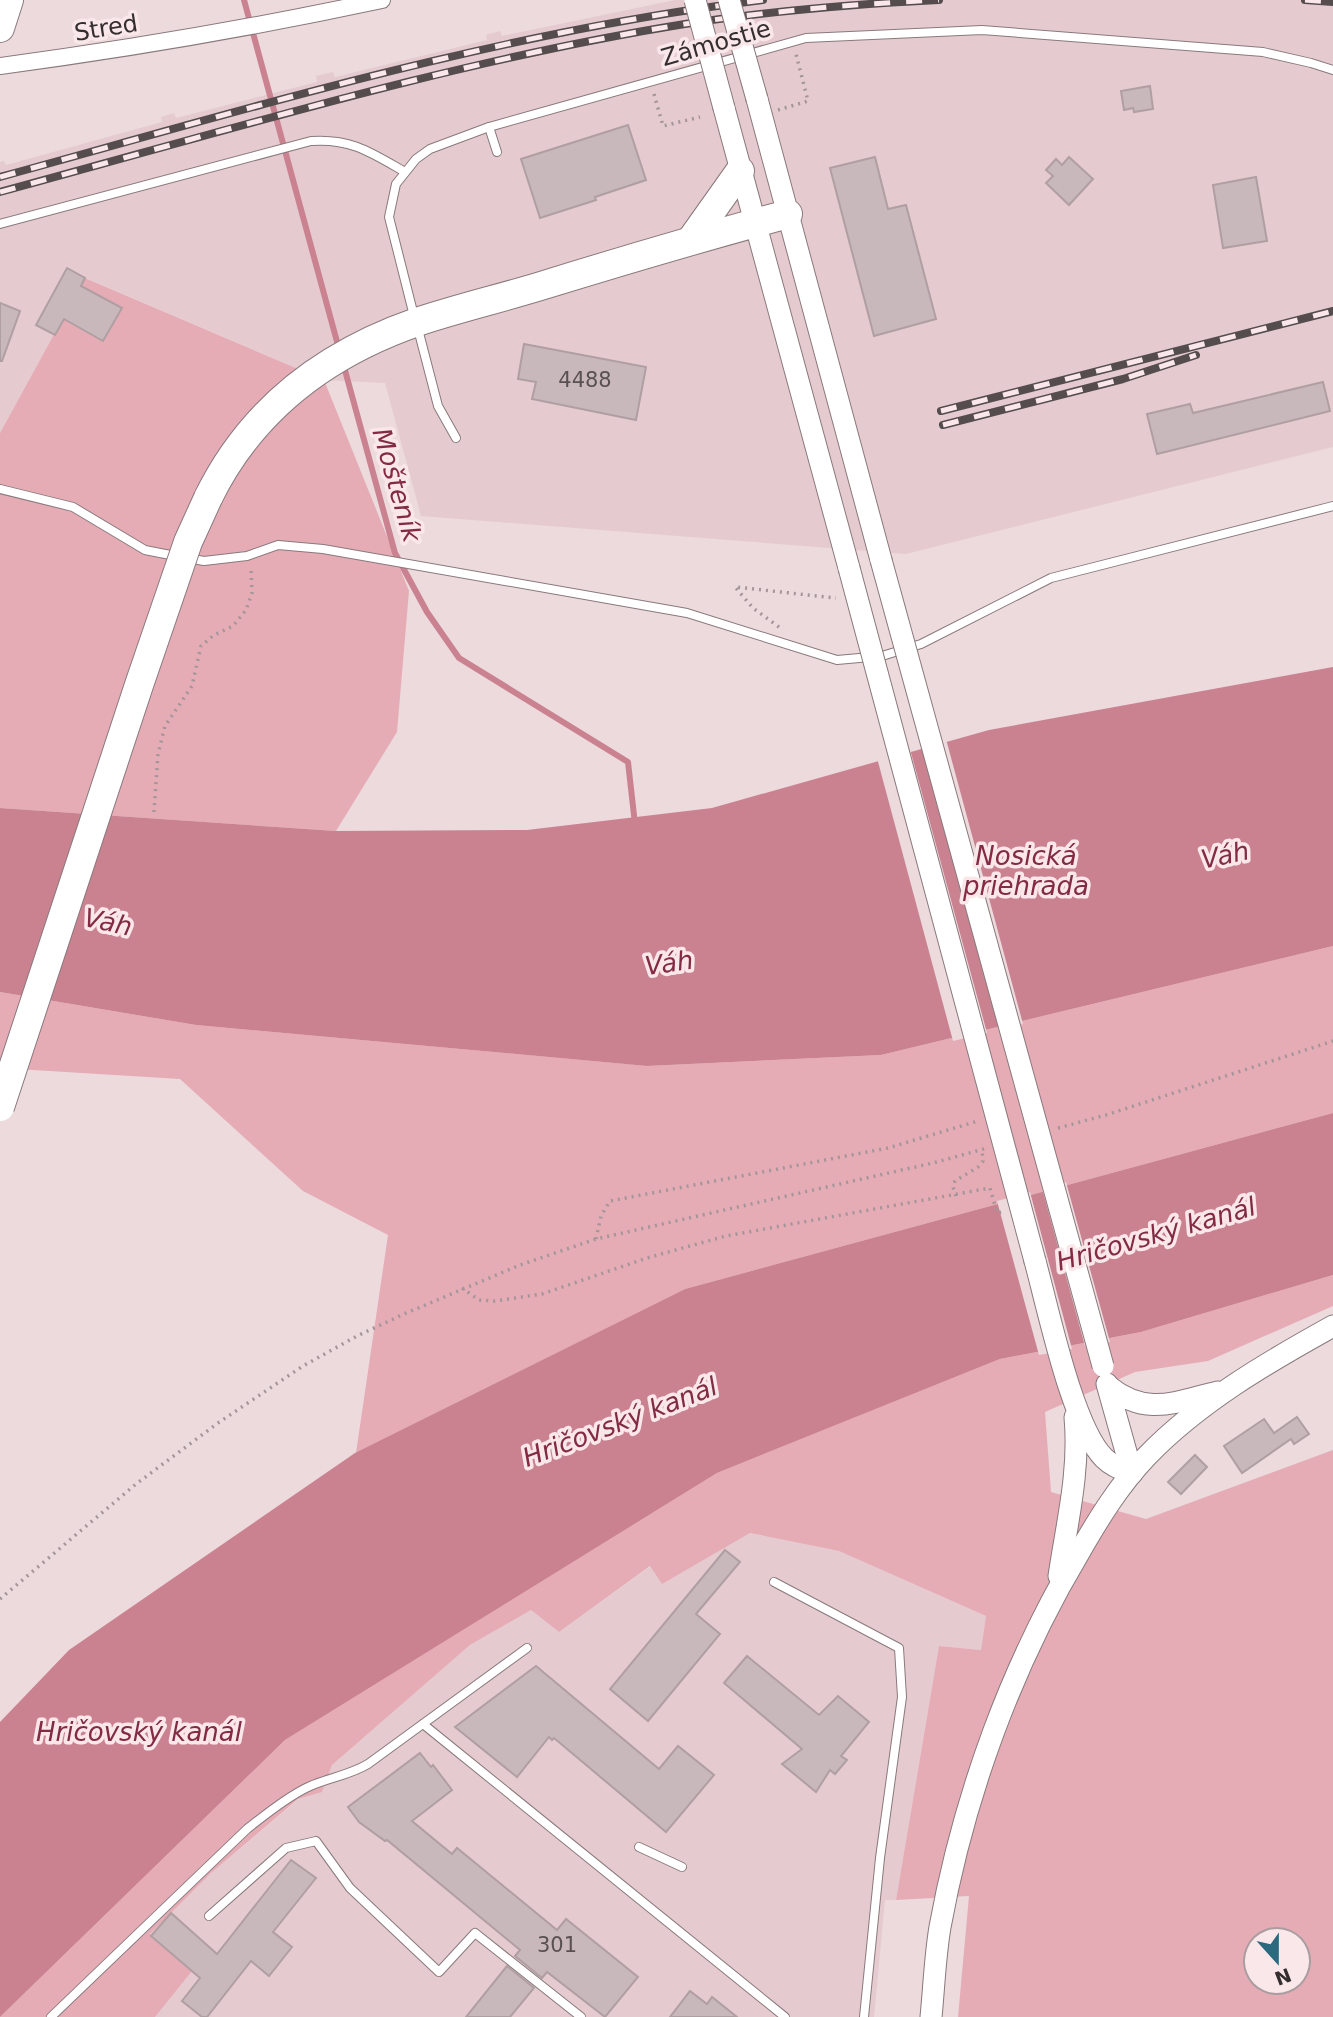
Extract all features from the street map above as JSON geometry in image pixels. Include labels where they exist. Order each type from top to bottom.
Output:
[{"type":"highway","points":[[0,28],[9,0]]},
{"type":"highway","points":[[691,240],[740,171]]},
{"type":"highway","points":[[0,1107],[188,542],[235,449],[252,429],[282,400],[319,371],[364,345],[416,323],[691,240],[788,214]]},
{"type":"main road","points":[[695,0],[1073,1398],[1091,1440],[1104,1458],[1119,1469],[1132,1473]]},
{"type":"main road","points":[[729,0],[1132,1473]]},
{"type":"main road","points":[[931,2017],[940,1928],[971,1801],[1007,1699],[1057,1588],[1100,1518],[1132,1473],[1168,1435],[1228,1390],[1333,1326]]},
{"type":"main road","points":[[1105,1376],[1130,1401],[1156,1405],[1228,1390]]},
{"type":"main road","points":[[1057,1588],[1074,1496],[1077,1448],[1073,1398]]},
{"type":"street","name":"Stred","points":[[0,66],[93,54],[382,0]]},
{"type":"lane","name":"Zámostie","points":[[456,438],[438,406],[389,217],[396,184],[430,149],[489,127],[807,37],[982,30],[1263,52],[1333,70]]},
{"type":"lane","points":[[489,127],[497,152]]},
{"type":"lane","points":[[0,224],[311,141],[331,139],[353,144],[405,172]]},
{"type":"lane","points":[[0,489],[74,507],[145,550],[204,561],[247,556],[278,545],[323,549],[687,613],[837,660],[882,656],[921,644],[1051,578],[1333,506]]},
{"type":"lane","points":[[774,1583],[900,1648],[902,1697],[880,1858],[864,2017]]},
{"type":"lane","points":[[51,2017],[247,1829],[275,1807],[307,1788],[355,1772],[527,1648]]},
{"type":"lane","points":[[423,1724],[785,2017]]},
{"type":"lane","points":[[209,1916],[286,1848],[316,1841],[350,1888],[439,1972],[475,1933],[581,2017]]},
{"type":"lane","points":[[639,1847],[682,1867]]},
{"type":"path","points":[[776,110],[808,101],[796,53]]},
{"type":"path","points":[[654,93],[663,126],[700,117]]},
{"type":"path","points":[[154,812],[158,754],[165,726],[192,686],[201,646],[214,635],[233,626],[246,610],[252,593],[253,572],[247,556]]},
{"type":"path","points":[[792,646],[785,631],[753,608],[735,587],[838,599]]},
{"type":"path","points":[[1056,1129],[1333,1041]]},
{"type":"path","points":[[596,1239],[601,1216],[610,1201],[888,1148],[980,1120]]},
{"type":"path","points":[[0,1600],[136,1484],[303,1366],[346,1342],[462,1288],[596,1239],[994,1146]]},
{"type":"path","points":[[956,1196],[953,1188],[955,1181],[978,1167],[983,1161],[982,1150]]},
{"type":"path","points":[[462,1288],[479,1300],[495,1301],[542,1294],[646,1258],[726,1237],[990,1188],[997,1213],[1004,1210]]},
{"type":"shaded area","points":[[675,0],[1333,0],[1333,447],[906,554],[421,516],[385,383],[324,380],[86,278],[0,433],[0,162],[4,161],[6,165],[162,122],[161,117],[174,113],[176,118],[317,82],[316,76],[333,72],[335,77],[487,40],[486,35],[500,31],[502,36]]},
{"type":"shaded area","points":[[85,278],[324,380],[409,591],[397,732],[336,831],[0,808],[0,433]]},
{"type":"shaded area","points":[[1333,946],[1333,1113],[685,1289],[356,1453],[388,1235],[303,1191],[180,1079],[0,1068],[0,992],[196,1025],[648,1066],[881,1055]]},
{"type":"shaded area","points":[[1333,1275],[1333,1306],[1208,1361],[1135,1372],[1045,1412],[1051,1492],[1146,1519],[1333,1450],[1333,2017],[958,2017],[969,1896],[896,1900],[939,1646],[981,1650],[986,1616],[839,1551],[750,1533],[662,1584],[650,1566],[559,1632],[531,1610],[470,1645],[332,1765],[322,1792],[298,1799],[211,1873],[150,1934],[192,1971],[155,2017],[0,2017],[285,1740],[717,1473],[1000,1359],[1141,1332]]},
{"type":"shaded area","points":[[750,1533],[839,1551],[986,1616],[981,1650],[939,1646],[896,1900],[885,1900],[874,2017],[155,2017],[191,1971],[149,1935],[211,1873],[299,1799],[322,1791],[332,1765],[470,1645],[531,1610],[559,1632],[651,1566],[662,1583]]},
{"type":"water","points":[[1333,667],[1333,946],[881,1055],[647,1066],[196,1025],[0,992],[0,808],[336,831],[527,830],[712,808],[989,730]]},
{"type":"water","name":"Hričovský kanál","points":[[1333,1113],[1333,1275],[1141,1332],[1000,1359],[717,1473],[285,1740],[0,2017],[0,1722],[69,1650],[355,1453],[685,1289]]},
{"type":"pier","points":[[946,739],[1023,1024],[999,1030],[922,746]]},
{"type":"pier","points":[[910,749],[987,1033],[953,1041],[877,758]]},
{"type":"pier","points":[[1066,1182],[1110,1342],[1085,1346],[1042,1188]]},
{"type":"pier","points":[[1030,1192],[1072,1349],[1039,1355],[997,1201]]},
{"type":"building","points":[[1150,86],[1153,109],[1134,112],[1133,108],[1124,110],[1121,91]]},
{"type":"building","points":[[628,125],[646,180],[540,218],[521,159]]},
{"type":"building","points":[[875,157],[888,209],[906,205],[936,319],[874,336],[830,168]]},
{"type":"building","points":[[1069,157],[1093,179],[1069,205],[1046,183],[1053,176],[1046,170],[1056,159],[1062,165]]},
{"type":"building","points":[[1256,177],[1267,241],[1223,248],[1213,185]]},
{"type":"building","points":[[67,268],[85,278],[81,286],[122,308],[103,341],[64,319],[55,335],[36,325]]},
{"type":"building","points":[[0,303],[20,311],[2,361],[0,361]]},
{"type":"building","points":[[524,344],[646,367],[636,420],[532,399],[536,382],[518,379]]},
{"type":"building","points":[[1323,382],[1330,411],[1157,454],[1147,414],[1190,404],[1193,413]]},
{"type":"building","points":[[1297,1417],[1309,1434],[1294,1444],[1291,1439],[1242,1473],[1224,1446],[1264,1419],[1274,1433]]},
{"type":"building","points":[[1195,1455],[1207,1467],[1181,1494],[1168,1482]]},
{"type":"building","points":[[725,1550],[740,1562],[696,1614],[720,1634],[648,1721],[610,1689]]},
{"type":"building","points":[[747,1656],[819,1715],[838,1696],[869,1722],[841,1756],[847,1760],[835,1774],[830,1770],[816,1792],[782,1764],[802,1749],[724,1683]]},
{"type":"building","points":[[536,1666],[659,1769],[678,1746],[714,1775],[666,1832],[554,1738],[552,1740],[549,1737],[517,1777],[455,1727]]},
{"type":"building","points":[[420,1753],[452,1790],[412,1821],[452,1854],[457,1848],[557,1930],[566,1919],[638,1977],[605,2017],[547,1972],[542,1978],[515,1956],[520,1950],[387,1840],[359,1822],[348,1807]]},
{"type":"building","points":[[291,1860],[316,1878],[273,1932],[292,1947],[269,1976],[251,1961],[207,2017],[202,2017],[182,2001],[200,1978],[151,1936],[171,1913],[217,1954]]},
{"type":"building","points":[[507,1966],[534,1988],[510,2017],[466,2017]]},
{"type":"building","points":[[690,1991],[707,2004],[712,1997],[737,2017],[670,2017]]},
{"type":"waterway","name":"Mošteník","points":[[244,0],[339,349]]},
{"type":"waterway","name":"Mošteník","points":[[343,363],[395,553],[427,612],[459,658],[628,762],[635,824]]},
{"type":"railway","points":[[0,177],[283,99],[474,51],[666,14],[763,0]]},
{"type":"railway","points":[[0,192],[340,99],[598,39],[748,15],[939,0]]},
{"type":"railway","points":[[1305,0],[1333,2]]},
{"type":"railway","points":[[941,411],[1333,311]]},
{"type":"railway","points":[[943,425],[1123,379],[1196,355]]},
{"type":"water label","name":"Váh","points":[[1225,855]]},
{"type":"water label","name":"Nosická priehrada","points":[[1026,871]]},
{"type":"water label","name":"Váh","points":[[108,922]]},
{"type":"water label","name":"Váh","points":[[669,963]]}]
